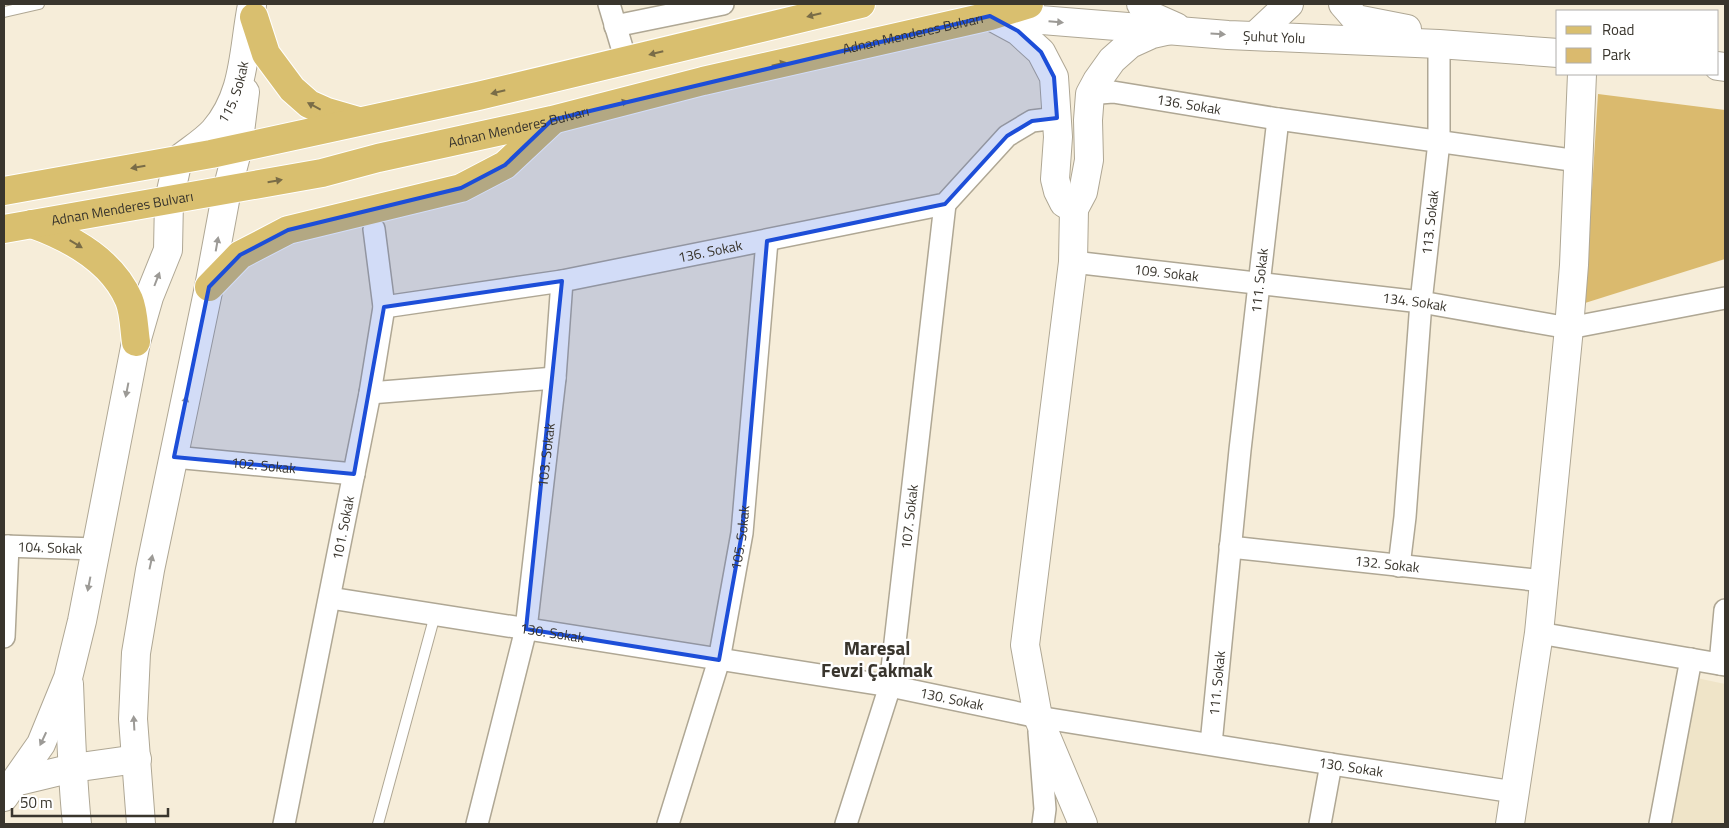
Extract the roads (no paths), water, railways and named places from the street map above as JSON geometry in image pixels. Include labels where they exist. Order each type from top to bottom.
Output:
[{"type":"main road","points":[[4,191],[178,160],[359,122],[478,96],[861,4]]},
{"type":"main road","name":"Adnan Menderes Bulvarı","points":[[4,229],[322,173],[378,158],[552,120],[703,81],[990,16],[1029,4]]},
{"type":"main road","points":[[1141,4],[1149,15],[1179,31]]},
{"type":"main road","points":[[1255,36],[1289,4]]},
{"type":"main road","points":[[1342,4],[1356,19],[1429,38]]},
{"type":"main road","points":[[1378,4],[1429,38]]},
{"type":"main road","points":[[253,9],[266,54],[292,89],[309,104],[359,122]]},
{"type":"main road","points":[[141,824],[133,719],[136,653],[150,570],[209,287],[227,190],[238,148],[253,9]]},
{"type":"main road","name":"115. Sokak","points":[[178,160],[213,132],[230,110],[240,82],[253,9]]},
{"type":"main road","points":[[990,16],[1018,31],[1041,52],[1054,77],[1058,137],[1055,179],[1064,203],[1074,209]]},
{"type":"main road","name":"Şuhut Yolu","points":[[990,16],[1255,36],[1429,38],[1556,53]]},
{"type":"main road","points":[[1083,824],[1038,717],[1025,646],[1073,262],[1074,209],[1083,192],[1087,176],[1090,94],[1097,81],[1112,60],[1130,44],[1152,34],[1179,31]]},
{"type":"main road","points":[[1510,824],[1539,633],[1569,328],[1574,266],[1582,75]]},
{"type":"main road","points":[[209,287],[240,255],[288,230],[461,188],[505,165],[552,120]]},
{"type":"main road","points":[[10,789],[41,744],[68,678],[82,621],[136,342],[168,250],[169,200],[178,160]]},
{"type":"main road","points":[[32,224],[56,232],[78,245],[93,255],[120,282],[130,302],[136,342]]},
{"type":"main road","points":[[68,678],[76,824]]},
{"type":"main road","points":[[10,789],[73,768],[137,759]]},
{"type":"street","points":[[609,4],[626,61]]},
{"type":"street","points":[[616,26],[723,4]]},
{"type":"street","name":"113. Sokak","points":[[1399,566],[1405,517],[1421,302],[1439,142],[1429,38]]},
{"type":"street","name":"136. Sokak","points":[[1100,93],[1113,92],[1278,118]]},
{"type":"street","points":[[945,204],[1007,136],[1032,121],[1057,118]]},
{"type":"street","points":[[1278,118],[1578,161]]},
{"type":"street","name":"111. Sokak","points":[[1211,744],[1258,284],[1278,118]]},
{"type":"street","name":"136. Sokak","points":[[384,307],[562,281],[945,204]]},
{"type":"street","name":"107. Sokak","points":[[846,824],[890,686],[945,204]]},
{"type":"street","name":"101. Sokak","points":[[284,824],[370,393],[384,307],[374,229]]},
{"type":"street","name":"105. Sokak","points":[[668,824],[719,660],[742,533],[766,241]]},
{"type":"street","name":"109. Sokak","points":[[1073,262],[1258,284]]},
{"type":"street","name":"103. Sokak","points":[[477,824],[526,629],[555,378],[562,281]]},
{"type":"street","name":"134. Sokak","points":[[1258,284],[1421,302],[1569,328]]},
{"type":"street","points":[[1569,328],[1725,298]]},
{"type":"street","points":[[370,393],[555,378]]},
{"type":"street","name":"102. Sokak","points":[[174,457],[354,474]]},
{"type":"street","points":[[4,637],[6,546]]},
{"type":"street","name":"104. Sokak","points":[[6,546],[96,549]]},
{"type":"street","name":"132. Sokak","points":[[1230,548],[1544,581]]},
{"type":"street","name":"130. Sokak","points":[[330,598],[890,686],[1038,717],[1514,792]]},
{"type":"street","points":[[1539,633],[1722,664],[1725,610]]},
{"type":"street","points":[[1660,824],[1691,659]]},
{"type":"street","points":[[1038,717],[1045,809],[1043,824]]},
{"type":"street","points":[[1320,824],[1331,764]]},
{"type":"lane","points":[[4,12],[39,4]]},
{"type":"lane","points":[[378,824],[435,614]]},
{"type":"district","name":"Mareşal Fevzi Çakmak","points":[[877,659]]}]
